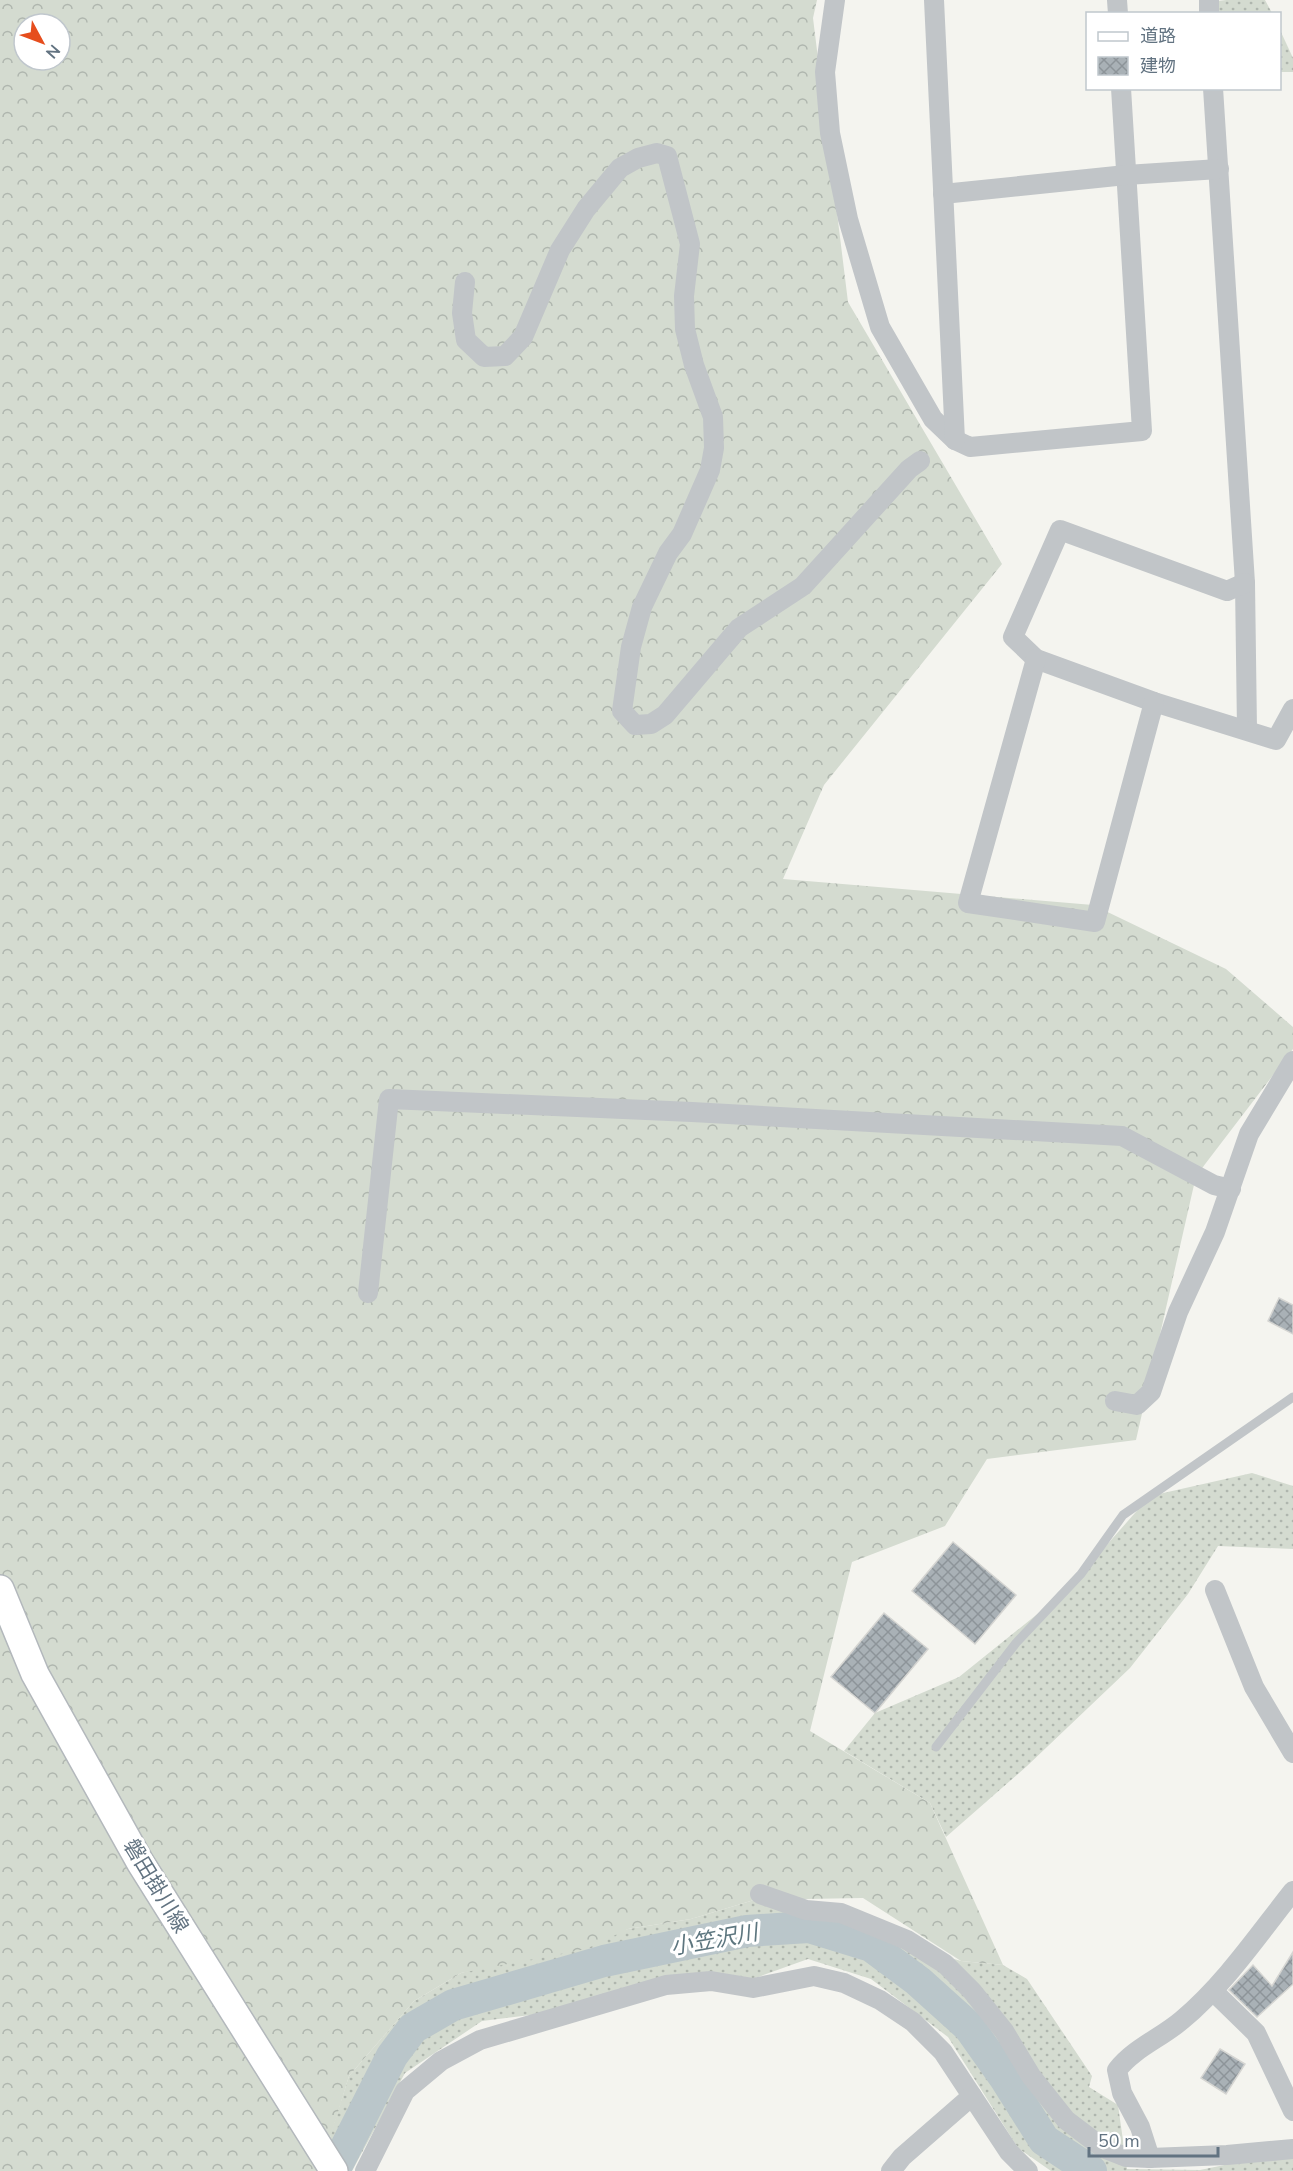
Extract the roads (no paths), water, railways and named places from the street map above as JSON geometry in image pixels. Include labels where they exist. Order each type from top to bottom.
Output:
[{"type":"main road","name":"磐田掛川線","points":[[0,1589],[35,1674],[140,1862],[334,2171]]},
{"type":"street","points":[[835,0],[825,72],[830,133],[848,219],[880,327],[933,419],[955,440],[969,447],[1142,431],[1121,90]]},
{"type":"street","points":[[933,0],[955,440]]},
{"type":"street","points":[[1213,90],[1245,583],[1247,730]]},
{"type":"street","points":[[465,282],[462,313],[466,340],[484,357],[506,356],[523,337],[560,250],[586,209],[620,168],[638,158],[657,153],[666,156],[690,244],[684,296],[685,329],[694,365],[713,417],[714,448],[710,470],[682,534],[668,553],[642,607],[631,647],[622,711],[635,725],[651,724],[665,715],[739,628],[803,586],[909,469],[920,460]]},
{"type":"street","points":[[943,194],[1126,175],[1219,169]]},
{"type":"street","points":[[1245,583],[1227,591],[1060,530],[1013,637],[1036,659],[1154,702],[1276,740],[1293,709]]},
{"type":"street","points":[[1036,659],[968,903],[1095,922],[1154,702]]},
{"type":"street","points":[[1115,1401],[1137,1405],[1151,1392],[1178,1312],[1215,1232],[1248,1134],[1293,1061]]},
{"type":"street","points":[[368,1293],[389,1099],[704,1112],[1122,1136],[1214,1185],[1231,1189]]},
{"type":"street","points":[[1215,1590],[1254,1688],[1293,1753]]},
{"type":"street","points":[[1150,2158],[1140,2127],[1122,2092],[1117,2070],[1127,2058],[1181,2021],[1213,1991],[1293,1891]]},
{"type":"street","points":[[760,1894],[806,1910],[841,1913],[908,1940],[945,1964],[972,1991],[1004,2031],[1031,2076],[1066,2120],[1103,2148],[1126,2157],[1150,2158],[1227,2156],[1293,2149]]},
{"type":"street","points":[[365,2171],[405,2091],[441,2061],[480,2040],[666,1985],[711,1981],[753,1988],[814,1977],[844,1983],[880,2000],[913,2022],[943,2052],[1009,2152],[1028,2171]]},
{"type":"street","points":[[1213,1991],[1256,2033],[1293,2111]]},
{"type":"street","points":[[891,2171],[902,2157],[972,2096]]},
{"type":"lane","points":[[936,1747],[1016,1643],[1082,1574],[1123,1515],[1293,1397]]},
{"type":"waterway","name":"小笠沢川","points":[[334,2171],[392,2056],[413,2028],[453,2005],[604,1961],[747,1931],[809,1927],[871,1946],[918,1981],[969,2027],[1044,2140],[1091,2171]]}]
